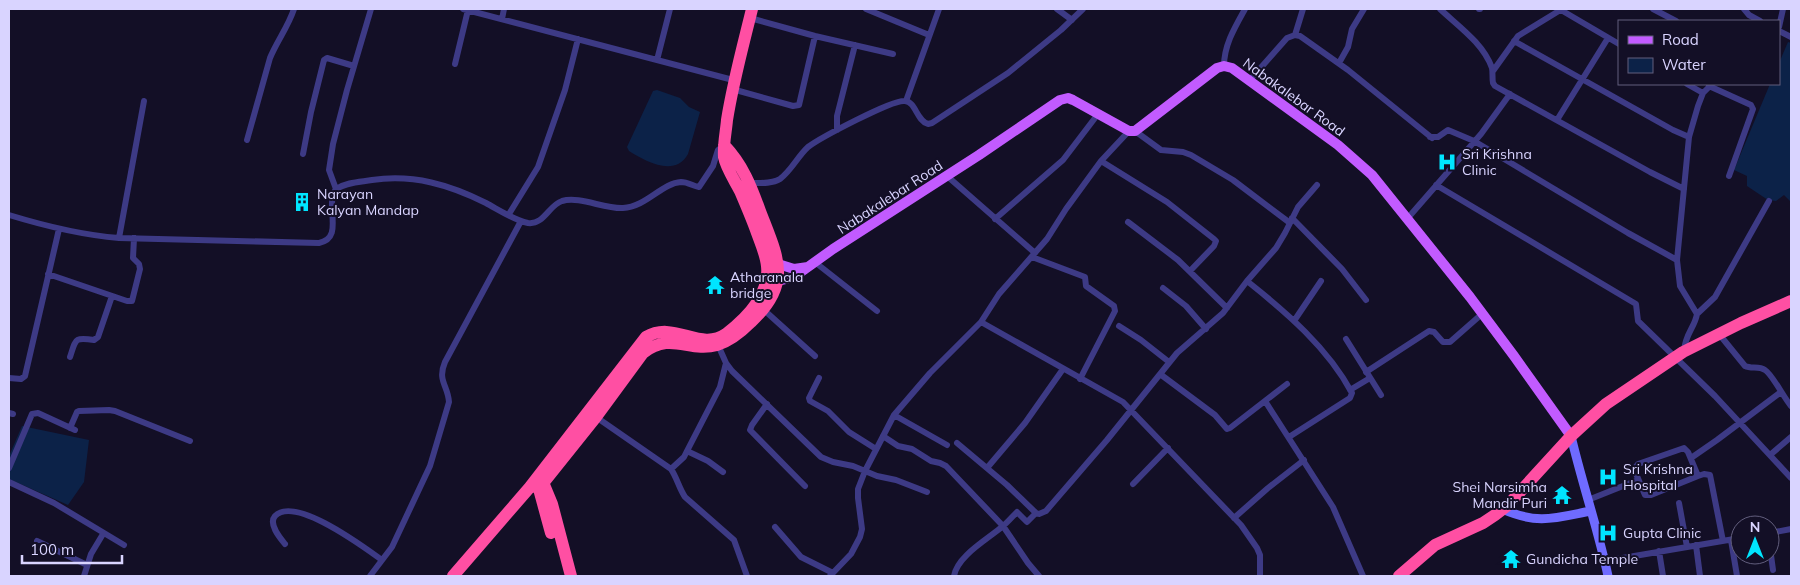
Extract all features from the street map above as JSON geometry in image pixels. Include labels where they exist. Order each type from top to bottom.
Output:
[{"type":"highway","points":[[454,576],[596,416],[643,352],[654,332],[663,330],[701,339],[715,339],[724,335],[741,321],[755,306],[765,288],[772,282],[778,264],[768,247],[755,212],[724,159],[724,145],[733,85],[751,13]]},
{"type":"highway","points":[[724,145],[734,156],[750,183],[755,212]]},
{"type":"highway","points":[[649,341],[699,347],[718,345],[730,340],[764,310],[775,292],[767,265],[768,247]]},
{"type":"highway","points":[[1400,576],[1435,545],[1483,523],[1502,509],[1571,436],[1606,404],[1679,354],[1791,301]]},
{"type":"highway","points":[[537,482],[649,341]]},
{"type":"highway","points":[[537,482],[562,576]]},
{"type":"highway","points":[[537,482],[552,504],[570,576]]},
{"type":"main road","name":"Nabakalebar Road","points":[[772,282],[794,278],[833,249],[1063,99],[1073,100],[1132,131],[1217,68],[1224,66],[1232,68],[1338,145],[1372,175],[1483,314],[1571,436]]},
{"type":"main road","points":[[778,264],[794,268],[813,265]]},
{"type":"main road","points":[[1571,436],[1608,576]]},
{"type":"main road","points":[[1502,509],[1520,517],[1541,519],[1591,511]]},
{"type":"street","points":[[247,140],[270,58],[275,46],[285,32],[294,9]]},
{"type":"street","points":[[9,215],[91,236],[301,243],[324,242],[329,239],[333,229],[332,202],[336,189],[330,170],[330,159],[337,125],[371,9]]},
{"type":"street","points":[[455,64],[466,9],[657,60],[794,106],[799,105],[815,36]]},
{"type":"street","points":[[502,19],[504,9]]},
{"type":"street","points":[[657,60],[670,9]]},
{"type":"street","points":[[866,9],[929,35]]},
{"type":"street","points":[[906,101],[939,9]]},
{"type":"street","points":[[1058,9],[1072,20]]},
{"type":"street","points":[[750,183],[779,179],[808,148],[836,130],[896,102],[906,101],[911,104],[920,120],[928,124],[932,123],[1008,73],[1083,9]]},
{"type":"street","points":[[1224,66],[1224,52],[1245,9]]},
{"type":"street","points":[[1295,35],[1303,9]]},
{"type":"street","points":[[1339,63],[1348,47],[1352,29],[1364,9]]},
{"type":"street","points":[[1440,9],[1478,44],[1493,71],[1493,84],[1684,189]]},
{"type":"street","points":[[1493,71],[1514,41],[1524,32],[1561,9],[1618,43]]},
{"type":"street","points":[[1654,9],[1674,20]]},
{"type":"street","points":[[1744,9],[1749,15],[1758,20]]},
{"type":"street","points":[[1780,22],[1783,9]]},
{"type":"street","points":[[751,13],[815,36],[893,54]]},
{"type":"street","points":[[1249,81],[1287,38],[1295,35],[1309,41],[1339,63],[1432,139],[1448,130],[1474,141],[1677,260]]},
{"type":"street","points":[[1557,120],[1608,38]]},
{"type":"street","points":[[509,214],[534,175],[540,161],[565,90],[578,39]]},
{"type":"street","points":[[1514,41],[1672,130],[1689,137]]},
{"type":"street","points":[[836,130],[837,116],[855,45]]},
{"type":"street","points":[[303,154],[324,60],[327,58],[354,66]]},
{"type":"street","points":[[1690,85],[1704,93]]},
{"type":"street","points":[[1697,314],[1680,286],[1677,260],[1692,120],[1704,93],[1710,85],[1752,106],[1752,112],[1729,176]]},
{"type":"street","points":[[1407,219],[1474,141],[1510,94]]},
{"type":"street","points":[[119,238],[144,102]]},
{"type":"street","points":[[995,219],[1063,160],[1098,114]]},
{"type":"street","points":[[775,526],[801,557],[831,575],[851,554],[862,529],[862,518],[857,494],[865,471],[894,415],[930,372],[981,322],[999,294],[1047,239],[1066,209],[1101,162],[1132,131],[1161,150],[1187,153],[1291,221],[1342,269],[1366,300]]},
{"type":"street","points":[[336,189],[348,183],[385,178],[423,180],[467,194],[521,221],[532,223],[537,222],[558,203],[563,201],[623,208],[643,203],[674,184],[687,183],[699,187],[713,166],[718,150],[724,145]]},
{"type":"street","points":[[1101,162],[1167,202],[1214,239],[1214,246],[1190,271]]},
{"type":"street","points":[[947,176],[1034,255],[1051,265],[1085,277],[1086,286],[1114,306],[1115,311],[1080,378]]},
{"type":"street","points":[[957,443],[1036,513],[1042,514],[1107,440],[1169,362],[1186,344],[1206,329],[1227,308],[1247,280],[1276,248],[1302,201],[1317,185]]},
{"type":"street","points":[[1436,185],[1634,302],[1638,307],[1636,317],[1638,321],[1679,354],[1739,423],[1791,478]]},
{"type":"street","points":[[1679,354],[1697,314],[1714,297],[1769,202]]},
{"type":"street","points":[[370,576],[392,547],[430,466],[448,410],[449,396],[442,382],[442,370],[521,221]]},
{"type":"street","points":[[1128,222],[1190,271],[1227,308]]},
{"type":"street","points":[[9,378],[21,379],[24,376],[59,229]]},
{"type":"street","points":[[48,274],[130,302],[133,299],[140,269],[139,264],[133,258],[134,238]]},
{"type":"street","points":[[813,265],[877,312]]},
{"type":"street","points":[[1247,280],[1294,321],[1325,354],[1352,393],[1350,398],[1289,437]]},
{"type":"street","points":[[1294,321],[1321,281]]},
{"type":"street","points":[[1163,288],[1186,306],[1206,329]]},
{"type":"street","points":[[70,357],[75,341],[84,338],[94,340],[98,337],[112,296]]},
{"type":"street","points":[[764,310],[815,356]]},
{"type":"street","points":[[1350,390],[1429,331],[1434,332],[1443,342],[1450,342],[1483,314]]},
{"type":"street","points":[[981,322],[1123,402],[1234,518],[1257,548],[1260,555],[1260,576]]},
{"type":"street","points":[[1119,326],[1169,362]]},
{"type":"street","points":[[1719,334],[1745,366],[1764,370],[1791,406]]},
{"type":"street","points":[[1346,339],[1381,395]]},
{"type":"street","points":[[718,345],[726,363],[821,458],[853,466],[927,492]]},
{"type":"street","points":[[671,469],[684,457],[720,387],[726,363]]},
{"type":"street","points":[[987,468],[1025,423],[1063,369]]},
{"type":"street","points":[[1160,374],[1215,415],[1227,429],[1287,384]]},
{"type":"street","points":[[819,378],[810,394],[810,401],[828,411],[855,437],[876,449]]},
{"type":"street","points":[[1691,458],[1781,392]]},
{"type":"street","points":[[1265,401],[1333,507],[1363,576]]},
{"type":"street","points":[[767,404],[750,430],[805,486]]},
{"type":"street","points":[[9,468],[32,414],[38,413],[72,429],[77,412],[109,410],[190,441]]},
{"type":"street","points":[[894,415],[947,445]]},
{"type":"street","points":[[596,416],[671,469],[685,497],[734,540],[747,576]]},
{"type":"street","points":[[883,436],[898,446],[912,449],[931,462],[943,464],[1003,526],[1039,576]]},
{"type":"street","points":[[1770,455],[1791,437]]},
{"type":"street","points":[[1133,484],[1168,448]]},
{"type":"street","points":[[1698,476],[1686,449],[1681,448],[1638,464],[1634,469],[1645,495],[1648,496],[1698,476],[1710,475],[1723,541]]},
{"type":"street","points":[[687,451],[708,461],[724,472]]},
{"type":"street","points":[[1234,518],[1304,460]]},
{"type":"street","points":[[1588,500],[1638,480]]},
{"type":"street","points":[[9,482],[54,503],[124,545]]},
{"type":"street","points":[[1679,503],[1686,547]]},
{"type":"street","points":[[286,544],[275,530],[273,520],[283,512],[295,511],[339,531],[382,560]]},
{"type":"street","points":[[954,576],[955,570],[975,547],[1003,526],[1017,512],[1027,522],[1036,513]]},
{"type":"street","points":[[84,576],[94,546],[103,534]]},
{"type":"street","points":[[1604,560],[1730,540]]},
{"type":"street","points":[[37,541],[87,565]]},
{"type":"street","points":[[1696,545],[1700,576]]},
{"type":"street","points":[[1659,552],[1663,576]]},
{"type":"street","points":[[1772,565],[1773,570]]},
{"type":"water","points":[[1788,42],[1791,43],[1791,202],[1784,195],[1776,201],[1768,200],[1747,186],[1747,176],[1734,170],[1770,85],[1780,85],[1780,61]]},
{"type":"water","points":[[657,90],[680,98],[689,107],[700,112],[688,154],[676,165],[668,166],[651,163],[629,151],[627,147],[653,91]]},
{"type":"water","points":[[22,426],[89,440],[84,482],[68,505],[9,479],[9,456]]},
{"type":"place","name":"Sri Krishna Clinic","points":[[1447,162]]},
{"type":"place","name":"Narayan Kalyan Mandap","points":[[302,202]]},
{"type":"place","name":"Atharanala bridge","points":[[715,285]]},
{"type":"place","name":"Sri Krishna Hospital","points":[[1608,477]]},
{"type":"place","name":"Shei Narsimha Mandir Puri","points":[[1562,495]]},
{"type":"place","name":"Gupta Clinic","points":[[1608,533]]},
{"type":"place","name":"Gundicha Temple","points":[[1511,559]]}]
